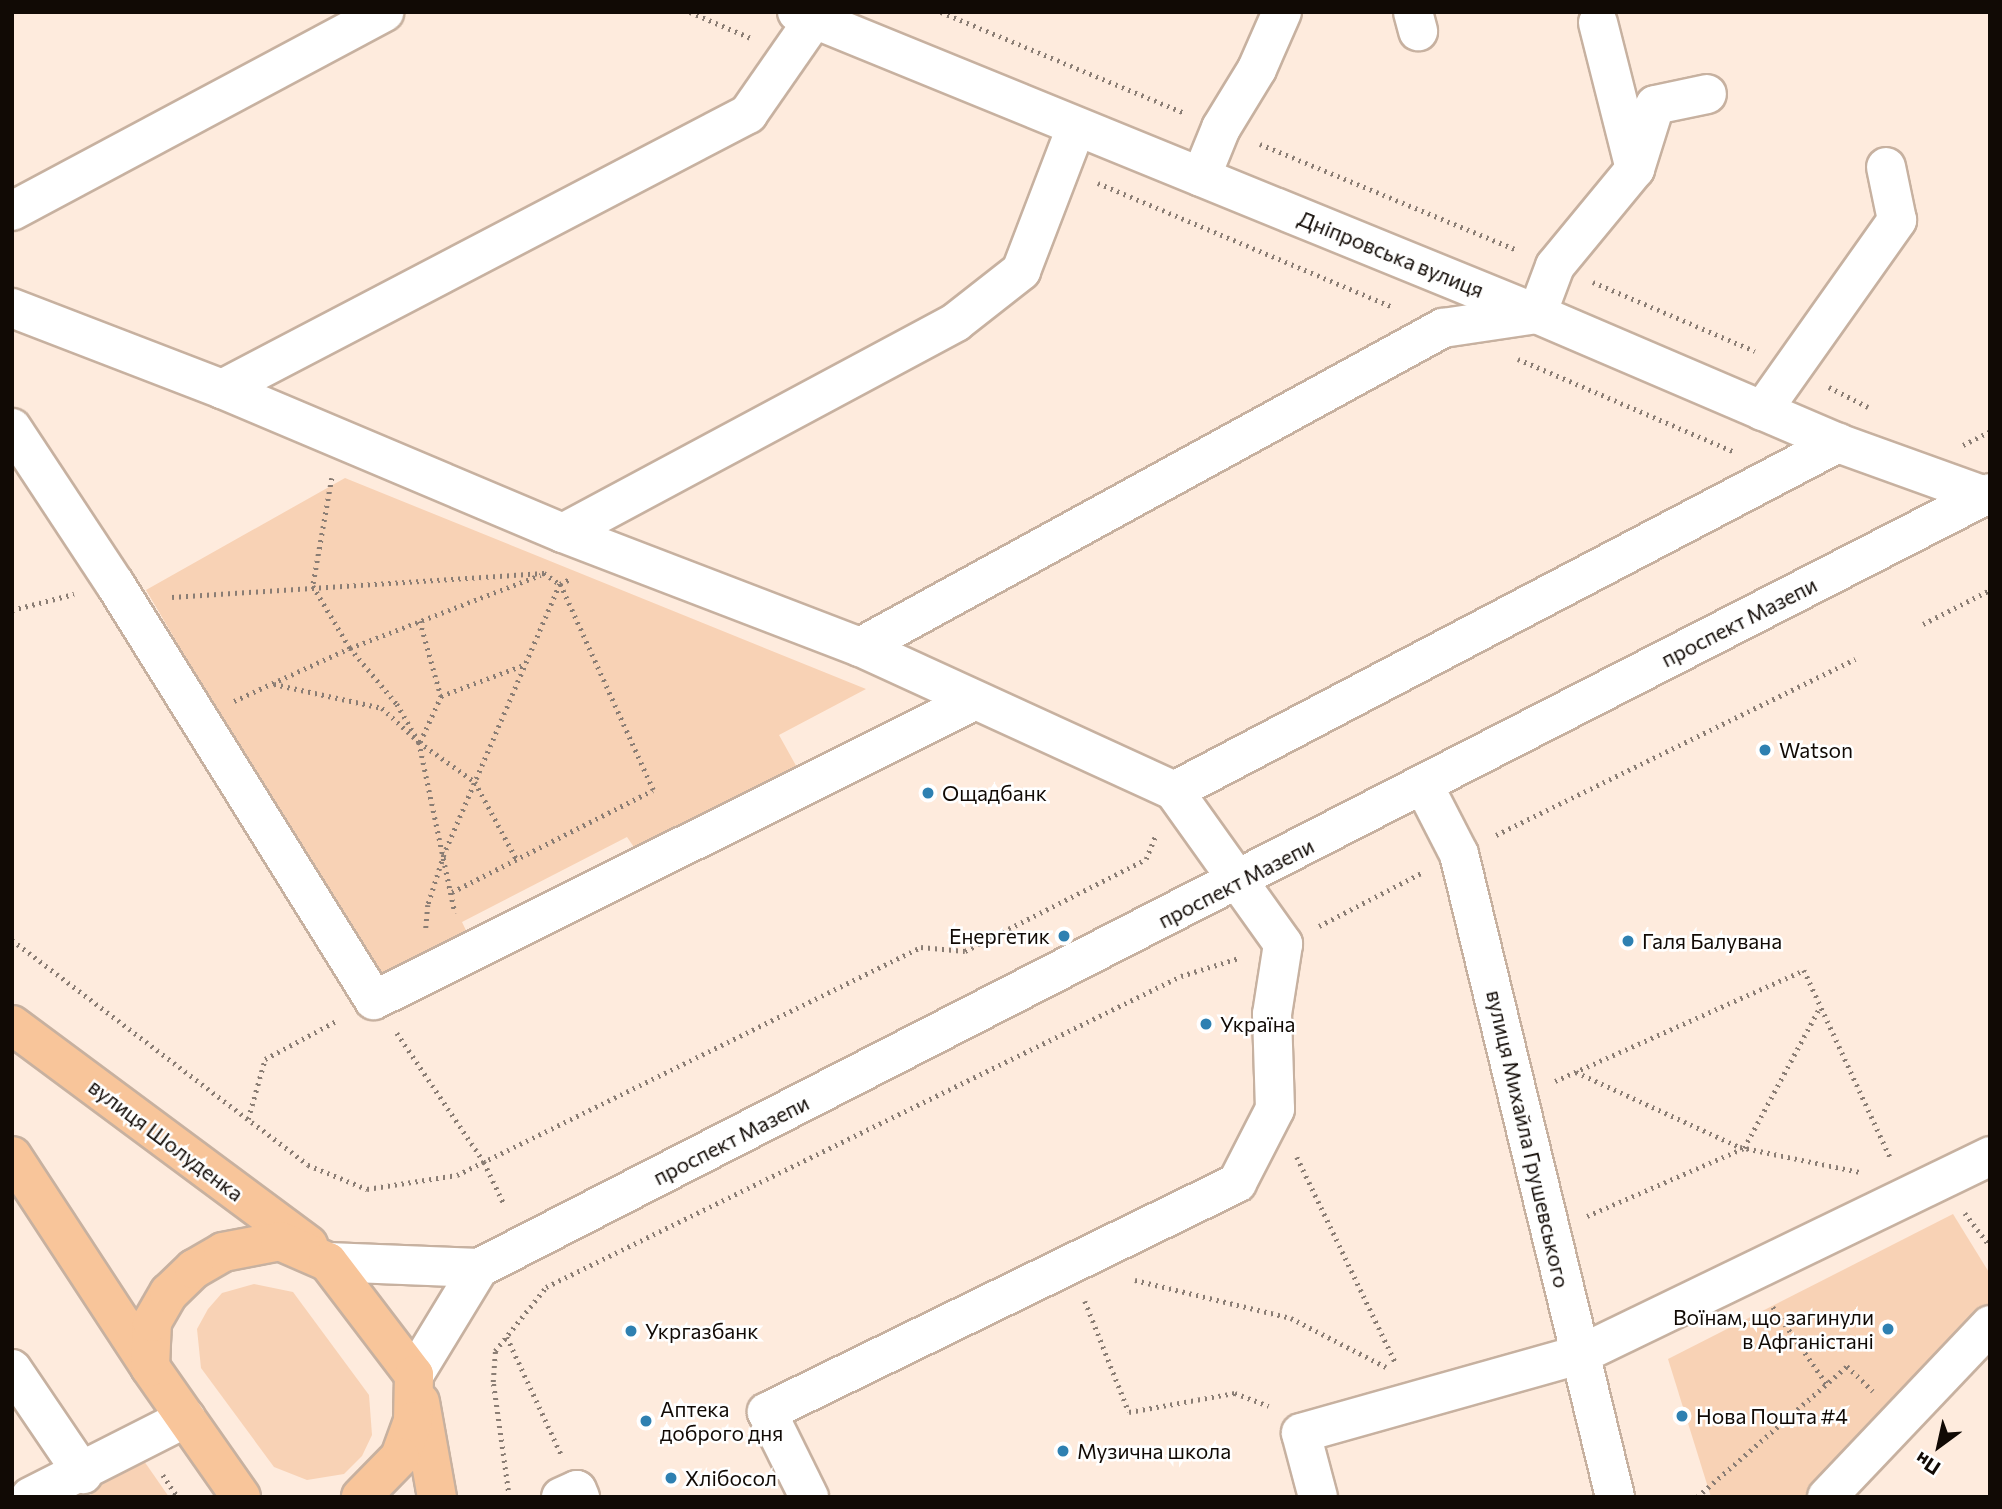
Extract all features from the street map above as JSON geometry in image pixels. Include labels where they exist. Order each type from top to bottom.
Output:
[{"type":"main road","name":"вулиця Шолуденка","points":[[12,1025],[324,1258],[415,1380]]},
{"type":"main road","points":[[12,1156],[150,1367],[241,1497]]},
{"type":"main road","points":[[150,1367],[152,1322],[169,1293],[194,1269],[223,1252],[255,1242],[280,1241],[324,1258]]},
{"type":"main road","points":[[361,1497],[400,1457],[413,1421],[415,1380]]},
{"type":"main road","points":[[415,1380],[437,1497]]},
{"type":"street","points":[[12,211],[384,12]]},
{"type":"street","points":[[1202,177],[1221,128],[1257,69],[1282,12]]},
{"type":"street","points":[[1257,69],[1306,12]]},
{"type":"street","points":[[222,389],[748,114],[790,54],[805,16]]},
{"type":"street","name":"Дніпровська вулиця","points":[[805,16],[1537,314],[1838,443],[1987,494]]},
{"type":"street","points":[[1598,23],[1635,169]]},
{"type":"street","points":[[860,647],[1443,328],[1537,314],[1555,266],[1635,169],[1655,105],[1707,94]]},
{"type":"street","points":[[563,533],[956,322],[1021,271],[1076,128]]},
{"type":"street","points":[[1762,411],[1896,220],[1886,167]]},
{"type":"street","points":[[12,308],[222,389],[563,533],[860,647],[972,702],[1174,791],[1283,944],[1272,1014],[1275,1109],[1237,1182],[767,1412],[809,1497]]},
{"type":"street","points":[[12,428],[121,592],[374,1000],[972,702]]},
{"type":"street","points":[[1174,791],[1838,443]]},
{"type":"street","name":"проспект Мазепи","points":[[324,1258],[480,1268],[1240,881],[1987,494]]},
{"type":"street","name":"вулиця Михайла Грушевського","points":[[1424,786],[1459,854],[1615,1497]]},
{"type":"street","points":[[1318,1497],[1301,1433],[1579,1355],[1749,1272],[1905,1188],[1990,1156]]},
{"type":"street","points":[[415,1380],[480,1268]]},
{"type":"street","points":[[1827,1497],[1990,1325]]},
{"type":"street","points":[[12,1369],[83,1474]]},
{"type":"street","points":[[30,1497],[83,1474],[186,1418]]},
{"type":"path","points":[[690,12],[790,54]]},
{"type":"path","points":[[941,12],[1555,266],[1793,368],[1878,412]]},
{"type":"path","points":[[1059,167],[1443,328]]},
{"type":"path","points":[[1504,354],[1784,472]]},
{"type":"path","points":[[1952,451],[1990,431]]},
{"type":"path","points":[[338,439],[313,586],[350,648],[397,704],[419,742],[452,892],[461,957]]},
{"type":"path","points":[[422,977],[428,905],[444,855],[560,584],[614,553]]},
{"type":"path","points":[[12,610],[121,592],[313,586],[544,573],[560,584],[653,789],[452,892]]},
{"type":"path","points":[[198,717],[350,648],[544,573]]},
{"type":"path","points":[[1923,624],[1990,590]]},
{"type":"path","points":[[419,742],[441,696],[420,621]]},
{"type":"path","points":[[509,1497],[493,1382],[495,1352],[546,1287],[1181,976],[1283,944],[1855,659]]},
{"type":"path","points":[[441,696],[526,664]]},
{"type":"path","points":[[272,684],[382,708],[419,742],[475,782],[517,860]]},
{"type":"path","points":[[12,940],[308,1165],[367,1189],[457,1175],[921,947],[965,951],[1146,859],[1174,791]]},
{"type":"path","points":[[1518,1098],[1804,970],[1905,1188]]},
{"type":"path","points":[[248,1119],[265,1059],[374,1000],[484,1162],[504,1205]]},
{"type":"path","points":[[1549,1232],[1744,1148],[1820,1007]]},
{"type":"path","points":[[1575,1072],[1744,1148],[1905,1188]]},
{"type":"path","points":[[1070,1264],[1291,1318],[1401,1374],[1275,1109]]},
{"type":"path","points":[[1070,1264],[1129,1412],[1235,1393],[1281,1410],[1301,1433]]},
{"type":"path","points":[[1749,1272],[1827,1384]]},
{"type":"path","points":[[506,1337],[573,1494]]},
{"type":"path","points":[[1697,1497],[1847,1366],[1901,1419]]},
{"type":"shaded area","points":[[345,478],[866,689],[779,735],[799,771],[638,853],[627,837],[462,922],[471,941],[378,984],[146,590]]},
{"type":"shaded area","points":[[1953,1214],[1990,1274],[1990,1309],[1811,1497],[1711,1497],[1668,1359]]},
{"type":"shaded area","points":[[254,1284],[293,1292],[369,1395],[372,1435],[362,1456],[344,1474],[307,1480],[274,1467],[201,1368],[197,1329],[208,1309],[222,1293]]},
{"type":"shaded area","points":[[144,1461],[169,1497],[91,1497],[90,1486]]},
{"type":"place","name":"Watson","points":[[1765,750]]},
{"type":"place","name":"Ощадбанк","points":[[928,793]]},
{"type":"place","name":"Енергетик","points":[[1064,936]]},
{"type":"place","name":"Галя Балувана","points":[[1628,941]]},
{"type":"place","name":"Україна","points":[[1206,1024]]},
{"type":"place","name":"Воїнам, що загинули в Афганістані","points":[[1888,1329]]},
{"type":"place","name":"Укргазбанк","points":[[631,1331]]},
{"type":"place","name":"Нова Пошта #4","points":[[1682,1416]]},
{"type":"place","name":"Аптека доброго дня","points":[[646,1421]]},
{"type":"place","name":"Музична школа","points":[[1063,1451]]},
{"type":"place","name":"Хлібосол","points":[[671,1478]]}]
